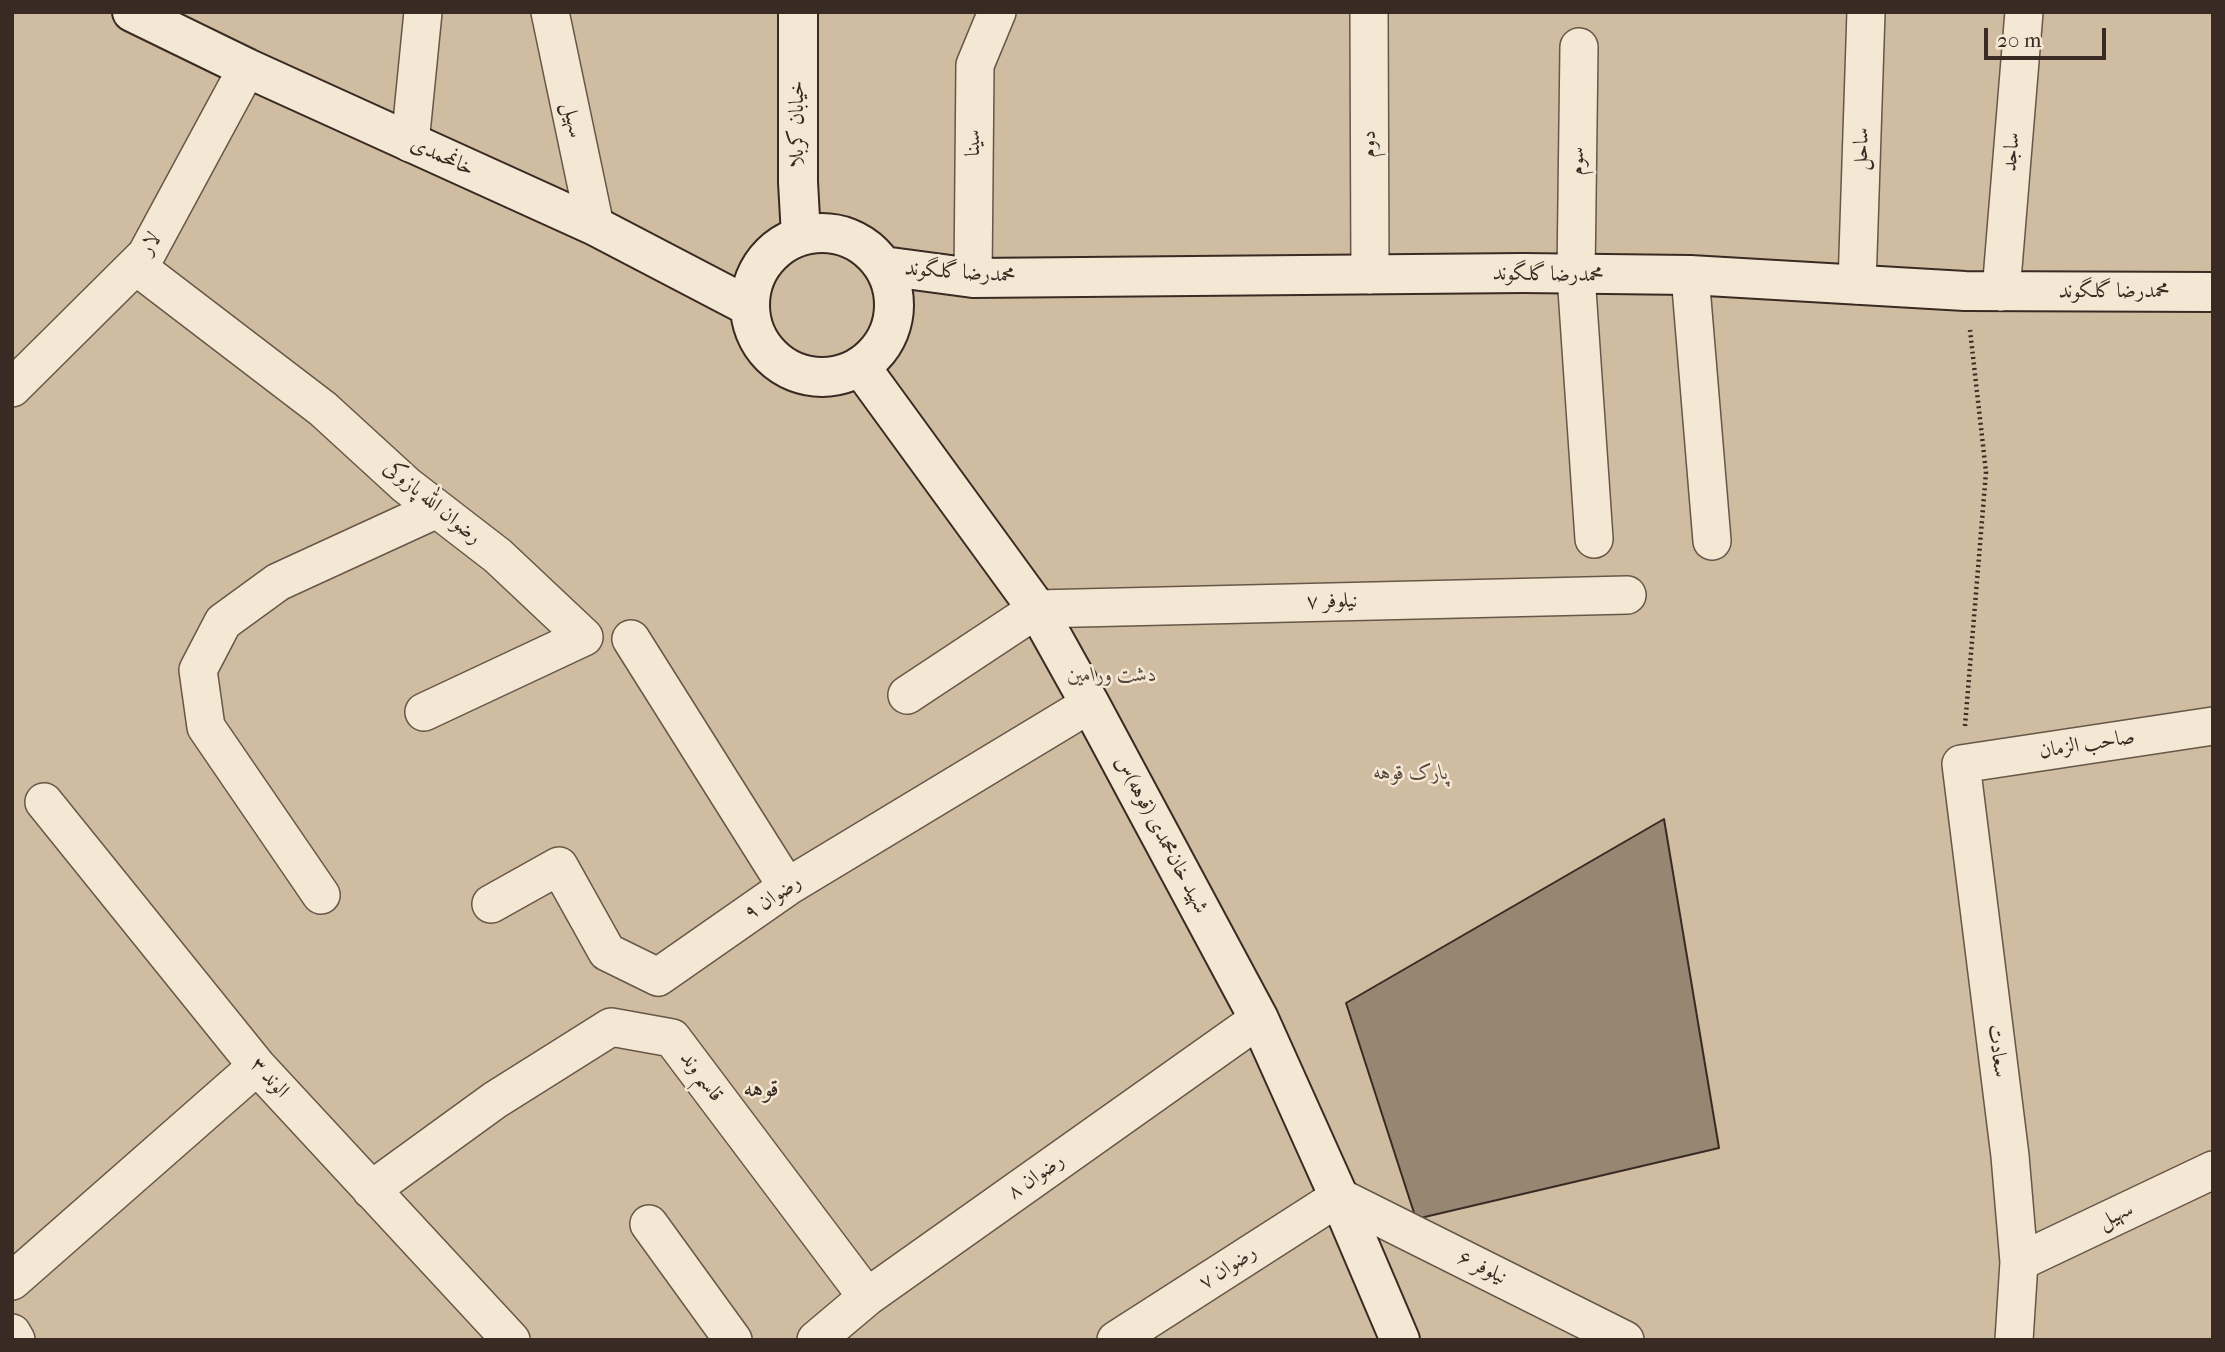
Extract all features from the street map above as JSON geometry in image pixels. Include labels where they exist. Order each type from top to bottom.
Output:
[{"type":"main road","name":"خانمحمدی","points":[[132,12],[247,68],[596,226],[750,307]]},
{"type":"main road","name":"خیابان کربلا","points":[[798,12],[798,182],[801,236]]},
{"type":"main road","points":[[819,232],[838,234],[871,252],[883,266],[894,302],[892,321],[886,338],[875,354],[860,366],[843,374],[824,377],[806,375],[773,358],[761,343],[753,326],[750,307],[752,288],[758,271],[769,255],[783,243],[819,232]]},
{"type":"main road","name":"محمدرضا گلگوند","points":[[883,266],[973,278],[1523,273],[1690,275],[1983,291],[2213,292]]},
{"type":"main road","name":"شهید خان‌محمدی (قوهه)س","points":[[860,366],[1037,609],[1090,704],[1259,1019],[1400,1340]]},
{"type":"street","points":[[410,143],[423,12]]},
{"type":"street","name":"سهیل","points":[[551,12],[557,52],[596,226]]},
{"type":"street","name":"سینا","points":[[973,278],[975,65],[997,12]]},
{"type":"street","name":"دوم","points":[[1369,12],[1370,275]]},
{"type":"street","name":"ساحل","points":[[1857,285],[1866,12]]},
{"type":"street","name":"ساجد","points":[[1983,291],[2024,12]]},
{"type":"street","name":"سوم","points":[[1579,47],[1576,275],[1594,540]]},
{"type":"street","name":"لار","points":[[12,388],[146,255],[247,68]]},
{"type":"street","name":"رضوان الله پازوکی","points":[[136,265],[323,409],[406,485],[498,556],[584,637],[424,712]]},
{"type":"street","points":[[1690,275],[1712,541]]},
{"type":"street","points":[[321,895],[206,727],[198,670],[223,622],[278,582],[437,509]]},
{"type":"street","name":"نیلوفر ۷","points":[[1037,609],[1627,595]]},
{"type":"street","points":[[907,695],[1037,609]]},
{"type":"street","points":[[631,639],[787,887]]},
{"type":"street","name":"رضوان ۹","points":[[491,904],[559,866],[607,952],[658,977],[787,887],[1090,704]]},
{"type":"street","name":"صاحب الزمان","points":[[1961,764],[2213,726]]},
{"type":"street","name":"سعادت","points":[[1961,764],[2010,1156],[2019,1262],[2014,1340]]},
{"type":"street","name":"الوند ۳","points":[[44,802],[257,1066],[511,1340]]},
{"type":"street","name":"رضوان ۸","points":[[816,1340],[867,1297],[1259,1019]]},
{"type":"street","name":"قاسم وند","points":[[371,1190],[495,1100],[611,1027],[672,1038],[867,1297]]},
{"type":"street","points":[[12,1281],[257,1066]]},
{"type":"street","name":"سهیل","points":[[2019,1262],[2213,1170]]},
{"type":"street","name":"رضوان ۷","points":[[1116,1340],[1339,1197]]},
{"type":"street","name":"نیلوفر ۶","points":[[1339,1197],[1625,1340]]},
{"type":"street","points":[[649,1224],[733,1340]]},
{"type":"street","points":[[12,1333],[16,1340]]},
{"type":"path","points":[[1961,764],[1986,472],[1983,291]]},
{"type":"green space","name":"دشت ورامین","points":[[12,12],[2213,12],[2213,1340],[12,1340]]},
{"type":"building","points":[[1664,819],[1719,1148],[1416,1219],[1346,1003]]},
{"type":"district","name":"قوهه","points":[[761,1090]]},
{"type":"park label","name":"پارک قوهه","points":[[1411,774]]}]
